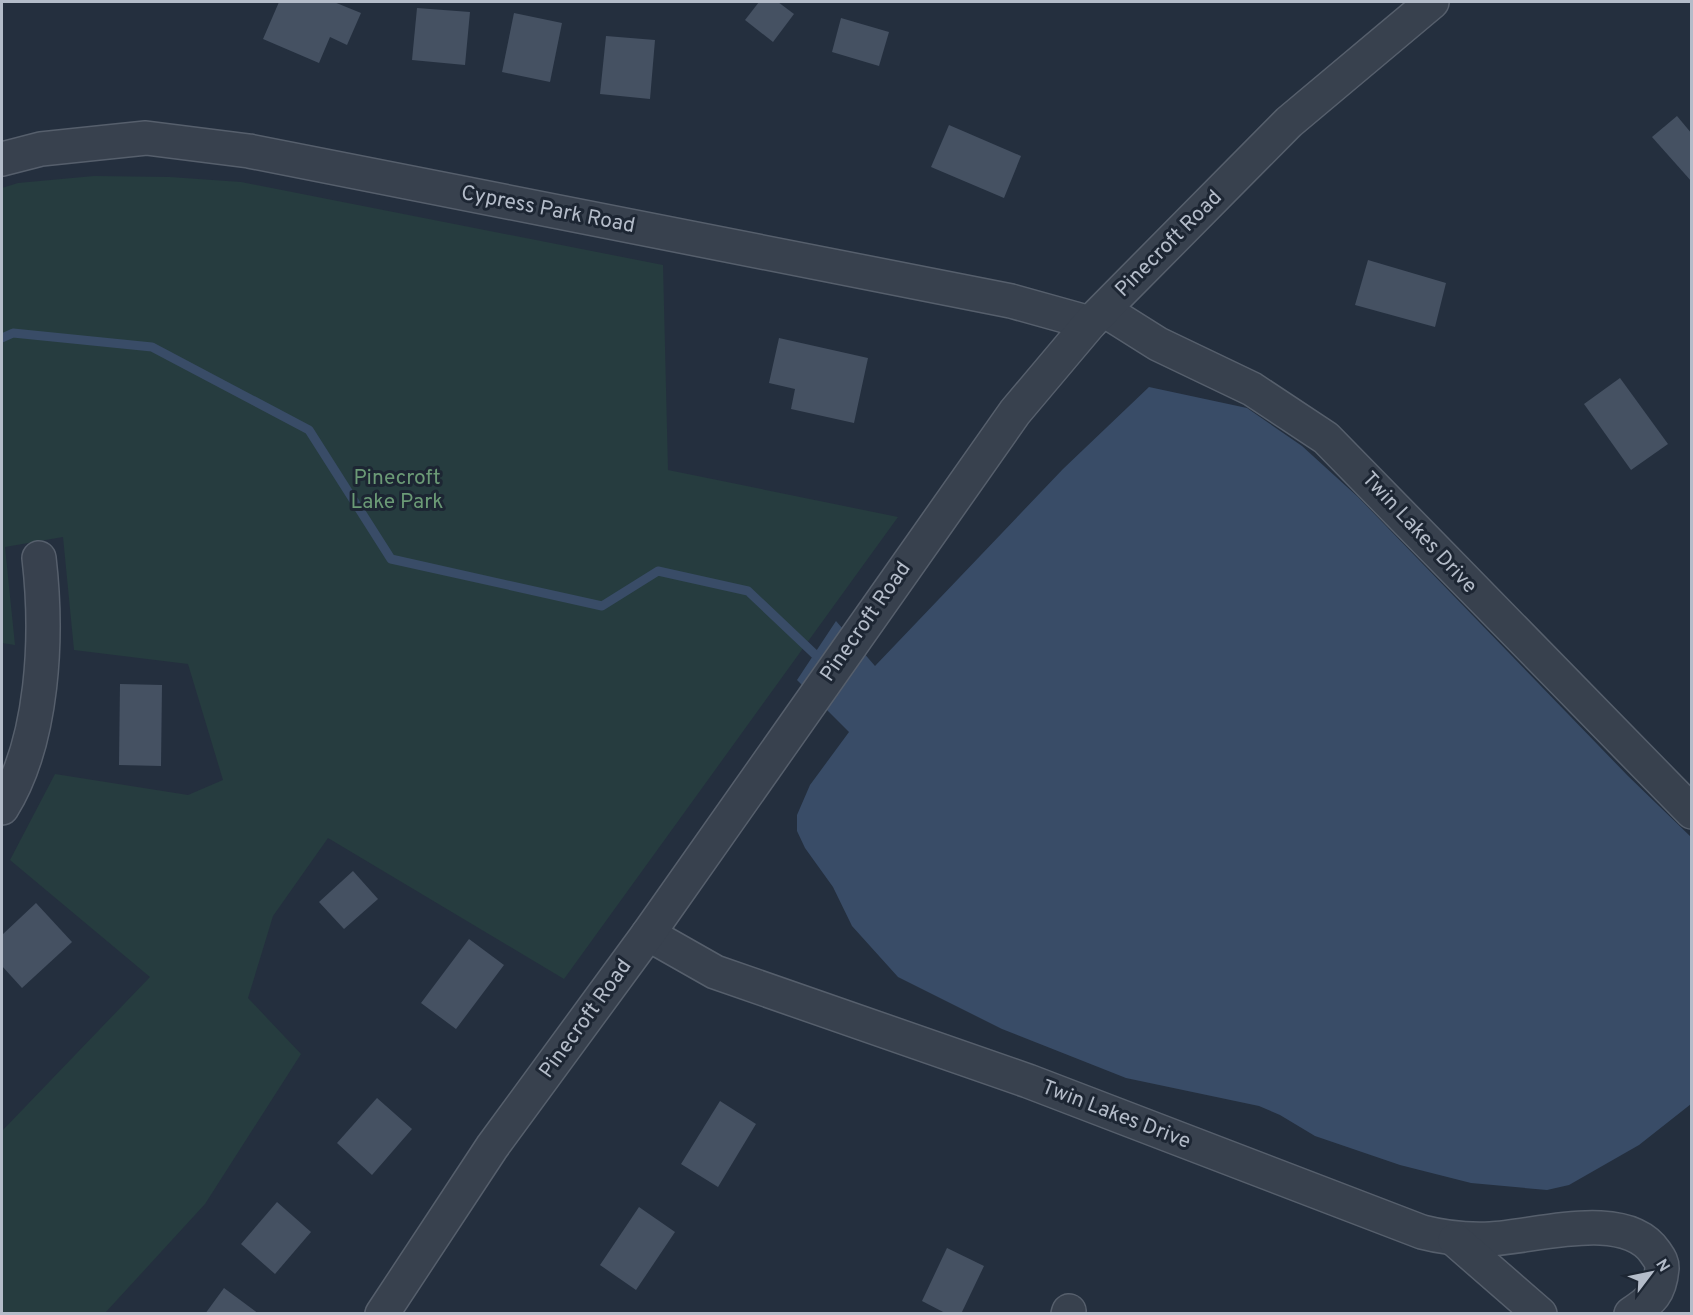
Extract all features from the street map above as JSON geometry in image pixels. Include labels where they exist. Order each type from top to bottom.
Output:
[{"type":"street","name":"Pinecroft Road","points":[[382,1314],[492,1147],[648,934],[1015,412],[1097,316],[1289,122],[1432,2]]},
{"type":"street","name":"Cypress Park Road","points":[[2,159],[41,150],[146,138],[249,151],[1097,316]]},
{"type":"street","name":"Twin Lakes Drive","points":[[1097,316],[1252,389],[1326,438],[1692,812]]},
{"type":"street","points":[[2,808],[15,786],[30,731],[43,662],[45,609],[39,558]]},
{"type":"street","name":"Twin Lakes Drive","points":[[648,934],[714,972],[1028,1081],[1422,1232],[1455,1240],[1491,1239],[1597,1227],[1630,1232],[1650,1244],[1662,1262],[1661,1287],[1646,1304],[1631,1314]]},
{"type":"street","points":[[1455,1240],[1540,1314]]},
{"type":"green space","name":"Pinecroft Lake Park","points":[[94,176],[170,177],[241,182],[663,265],[668,470],[898,517],[564,979],[328,838],[273,916],[248,998],[301,1054],[205,1204],[105,1313],[2,1313],[2,1131],[150,977],[10,860],[55,774],[188,795],[223,780],[188,664],[74,650],[63,537],[5,547],[15,645],[2,643],[2,188],[18,183]]},
{"type":"water","points":[[1149,387],[1247,408],[1302,446],[1358,497],[1628,776],[1691,837],[1691,1104],[1639,1145],[1569,1185],[1547,1190],[1471,1183],[1400,1165],[1315,1136],[1280,1115],[1259,1106],[1126,1078],[1002,1029],[898,977],[852,926],[833,887],[805,848],[797,831],[797,815],[810,785],[849,732],[797,680],[836,621],[875,666],[1063,469]]},
{"type":"building","points":[[279,2],[334,2],[361,13],[347,45],[330,37],[319,63],[263,39]]},
{"type":"building","points":[[759,2],[778,2],[794,14],[773,42],[745,20]]},
{"type":"building","points":[[417,8],[470,12],[465,65],[412,60]]},
{"type":"building","points":[[514,13],[562,23],[550,82],[502,72]]},
{"type":"building","points":[[841,18],[889,32],[879,66],[832,52]]},
{"type":"building","points":[[606,36],[655,40],[650,99],[600,94]]},
{"type":"building","points":[[1677,116],[1692,134],[1692,182],[1652,137]]},
{"type":"building","points":[[949,125],[1021,156],[1004,198],[931,167]]},
{"type":"building","points":[[1368,260],[1446,283],[1435,327],[1355,305]]},
{"type":"building","points":[[779,338],[868,358],[854,423],[791,409],[795,389],[769,383]]},
{"type":"building","points":[[1620,378],[1668,444],[1631,470],[1584,404]]},
{"type":"building","points":[[120,684],[162,685],[161,766],[119,765]]},
{"type":"building","points":[[353,871],[378,899],[344,929],[319,902]]},
{"type":"building","points":[[36,903],[72,942],[22,988],[2,966],[2,935]]},
{"type":"building","points":[[469,939],[504,965],[456,1029],[421,1003]]},
{"type":"building","points":[[377,1098],[412,1129],[372,1175],[337,1143]]},
{"type":"building","points":[[720,1101],[756,1124],[718,1187],[681,1164]]},
{"type":"building","points":[[277,1202],[311,1232],[275,1274],[241,1244]]},
{"type":"building","points":[[639,1207],[675,1232],[636,1290],[600,1265]]},
{"type":"building","points":[[947,1248],[984,1266],[961,1314],[947,1314],[922,1301]]},
{"type":"building","points":[[224,1288],[259,1314],[205,1314]]},
{"type":"waterway","points":[[2,338],[13,333],[152,347],[309,430],[391,559],[602,606],[658,571],[748,591],[823,662]]}]
